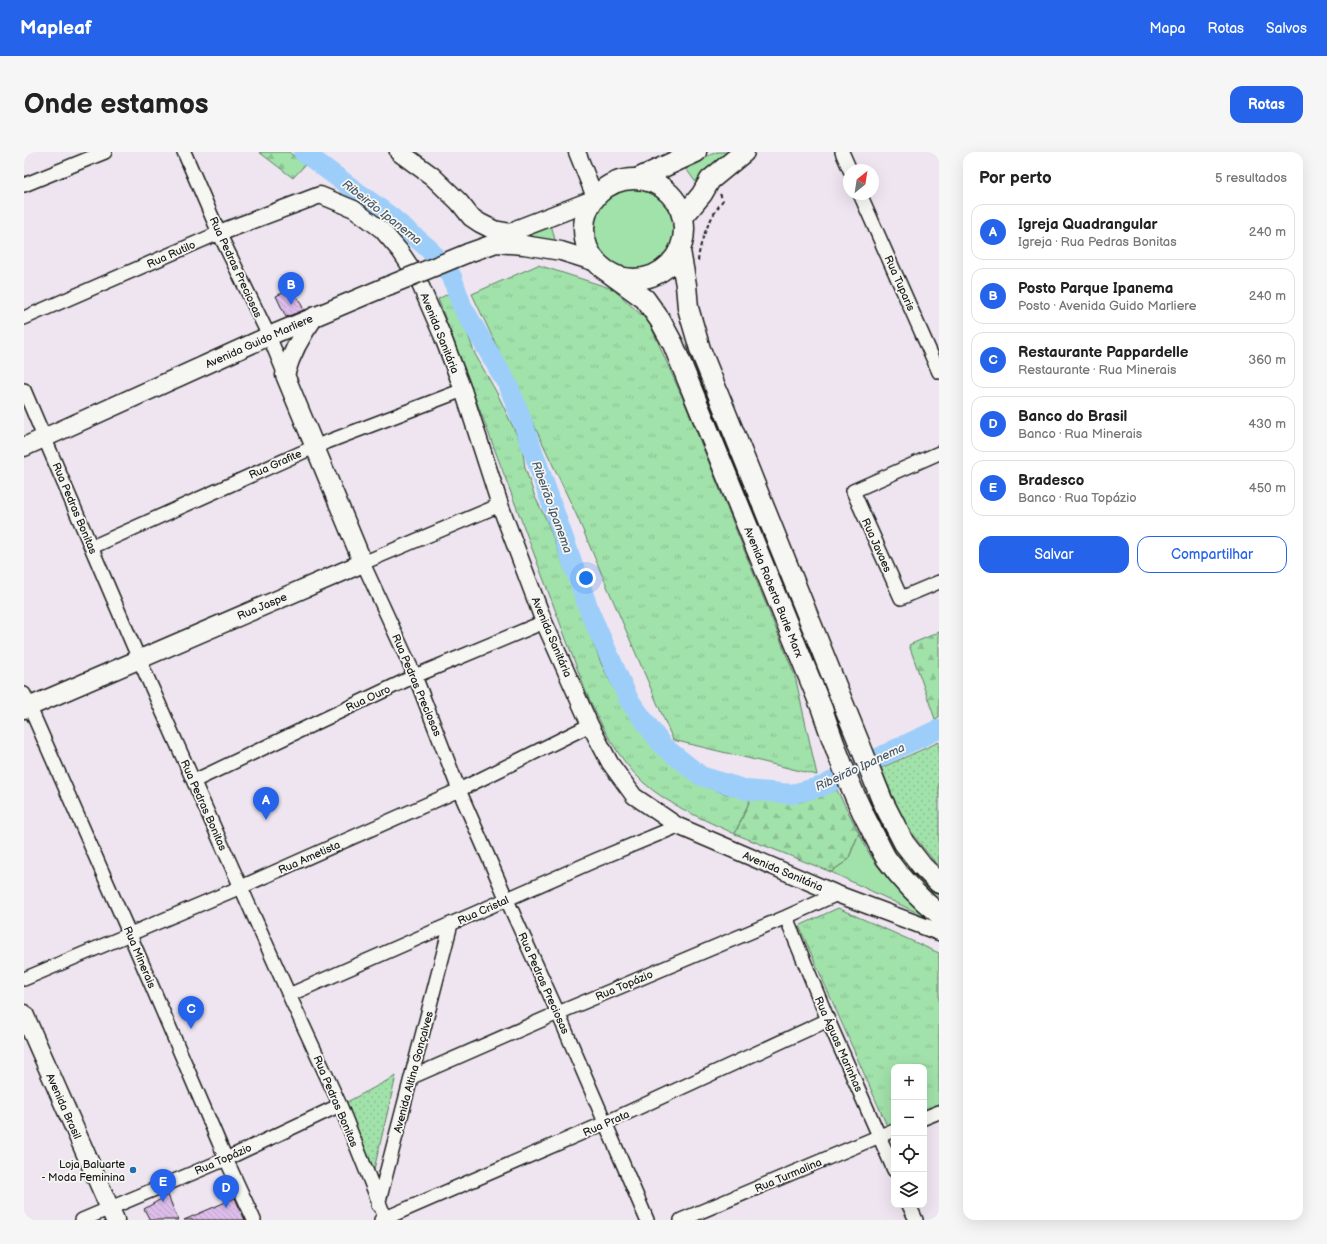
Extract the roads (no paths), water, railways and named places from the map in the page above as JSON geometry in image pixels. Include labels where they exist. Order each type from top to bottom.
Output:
[{"type":"main road","points":[[399,152],[432,176],[459,202],[471,217],[504,238]]},
{"type":"main road","points":[[637,179],[696,152]]},
{"type":"main road","points":[[683,217],[702,194],[710,180],[744,152]]},
{"type":"main road","points":[[637,179],[652,182],[666,190],[676,202],[683,217],[684,234],[680,250],[667,267],[649,277],[628,279],[602,267],[588,251],[584,238],[584,225],[586,212],[594,198],[604,188],[625,180],[637,179]]},
{"type":"main road","name":"Avenida Guido Marliere","points":[[24,447],[269,336],[504,238],[531,224],[594,198]]},
{"type":"main road","points":[[471,217],[477,238],[473,251]]},
{"type":"main road","name":"Avenida Guido Marliere","points":[[504,238],[524,245],[561,251],[602,267]]},
{"type":"main road","name":"Avenida Roberto Burle Marx","points":[[680,250],[688,308],[700,349],[882,800],[904,844],[922,866],[939,883]]},
{"type":"main road","name":"Avenida Roberto Burle Marx","points":[[602,267],[645,299],[660,320],[673,344],[822,709],[840,762],[861,811],[886,857],[910,888],[939,914]]},
{"type":"main road","points":[[285,375],[297,343],[315,316]]},
{"type":"main road","name":"Rua Pedras Preciosas","points":[[285,375],[363,563]]},
{"type":"main road","name":"Rua Jaspe","points":[[26,703],[139,659],[363,563]]},
{"type":"main road","name":"Avenida Brasil","points":[[24,1014],[112,1214]]},
{"type":"street","points":[[24,185],[105,152]]},
{"type":"street","name":"Rua Pedras Preciosas","points":[[184,152],[219,233],[269,336],[285,375]]},
{"type":"street","points":[[577,152],[594,198]]},
{"type":"street","points":[[842,152],[847,164]]},
{"type":"street","name":"Rua Rutilo","points":[[24,318],[219,233],[320,195]]},
{"type":"street","name":"Avenida Sanitária","points":[[320,195],[354,209],[382,230],[400,251],[416,274],[463,390],[500,505],[544,622],[590,725],[610,764],[634,796],[678,826],[837,894],[939,932]]},
{"type":"street","name":"Rua Tuparis","points":[[863,200],[939,372]]},
{"type":"street","name":"Rua Pedras Bonitas","points":[[24,390],[139,659],[289,996],[340,1105],[379,1204],[381,1220]]},
{"type":"street","name":"Rua Grafite","points":[[92,547],[314,447],[463,390]]},
{"type":"street","name":"Rua Javaes","points":[[939,453],[853,491],[901,598],[939,582]]},
{"type":"street","name":"Rua Jaspe","points":[[363,563],[500,505]]},
{"type":"street","name":"Rua Pedras Preciosas","points":[[363,563],[415,676],[459,790],[558,1012],[647,1220]]},
{"type":"street","name":"Rua Ouro","points":[[194,781],[415,676],[544,622]]},
{"type":"street","name":"Rua Minerais","points":[[26,703],[130,935],[226,1159],[254,1220]]},
{"type":"street","name":"Rua Ametista","points":[[24,979],[241,887],[459,790],[590,725]]},
{"type":"street","name":"Rua Cristal","points":[[289,996],[596,860],[678,826]]},
{"type":"street","name":"Rua Topázio","points":[[412,1076],[558,1012],[786,917],[837,894]]},
{"type":"street","name":"Rua Águas Marinhas","points":[[786,917],[828,1020],[891,1163]]},
{"type":"street","name":"Avenida Altina Gonçalves","points":[[379,1204],[451,924]]},
{"type":"street","name":"Rua Prata","points":[[381,1220],[605,1123],[828,1020]]},
{"type":"street","name":"Rua Topázio","points":[[82,1220],[112,1214],[340,1105]]},
{"type":"street","points":[[927,1117],[939,1112]]},
{"type":"street","name":"Rua Turmalina","points":[[681,1220],[891,1131]]},
{"type":"street","points":[[910,1208],[916,1220]]},
{"type":"waterway","name":"Ribeirão Ipanema","points":[[303,152],[390,216],[428,248],[452,277],[462,306],[509,387],[591,615],[629,700],[663,746],[701,776],[747,790],[792,794],[823,786],[939,729]]},
{"type":"place","name":"Posto Parque Ipanema","points":[[291,305]]},
{"type":"place","name":"Igreja Quadrangular","points":[[266,820]]},
{"type":"place","name":"Restaurante Pappardelle","points":[[191,1029]]},
{"type":"place","name":"Loja Baluarte - Moda Feminina","points":[[133,1170]]},
{"type":"place","name":"Bradesco","points":[[163,1202]]},
{"type":"place","name":"Banco do Brasil","points":[[226,1208]]}]
